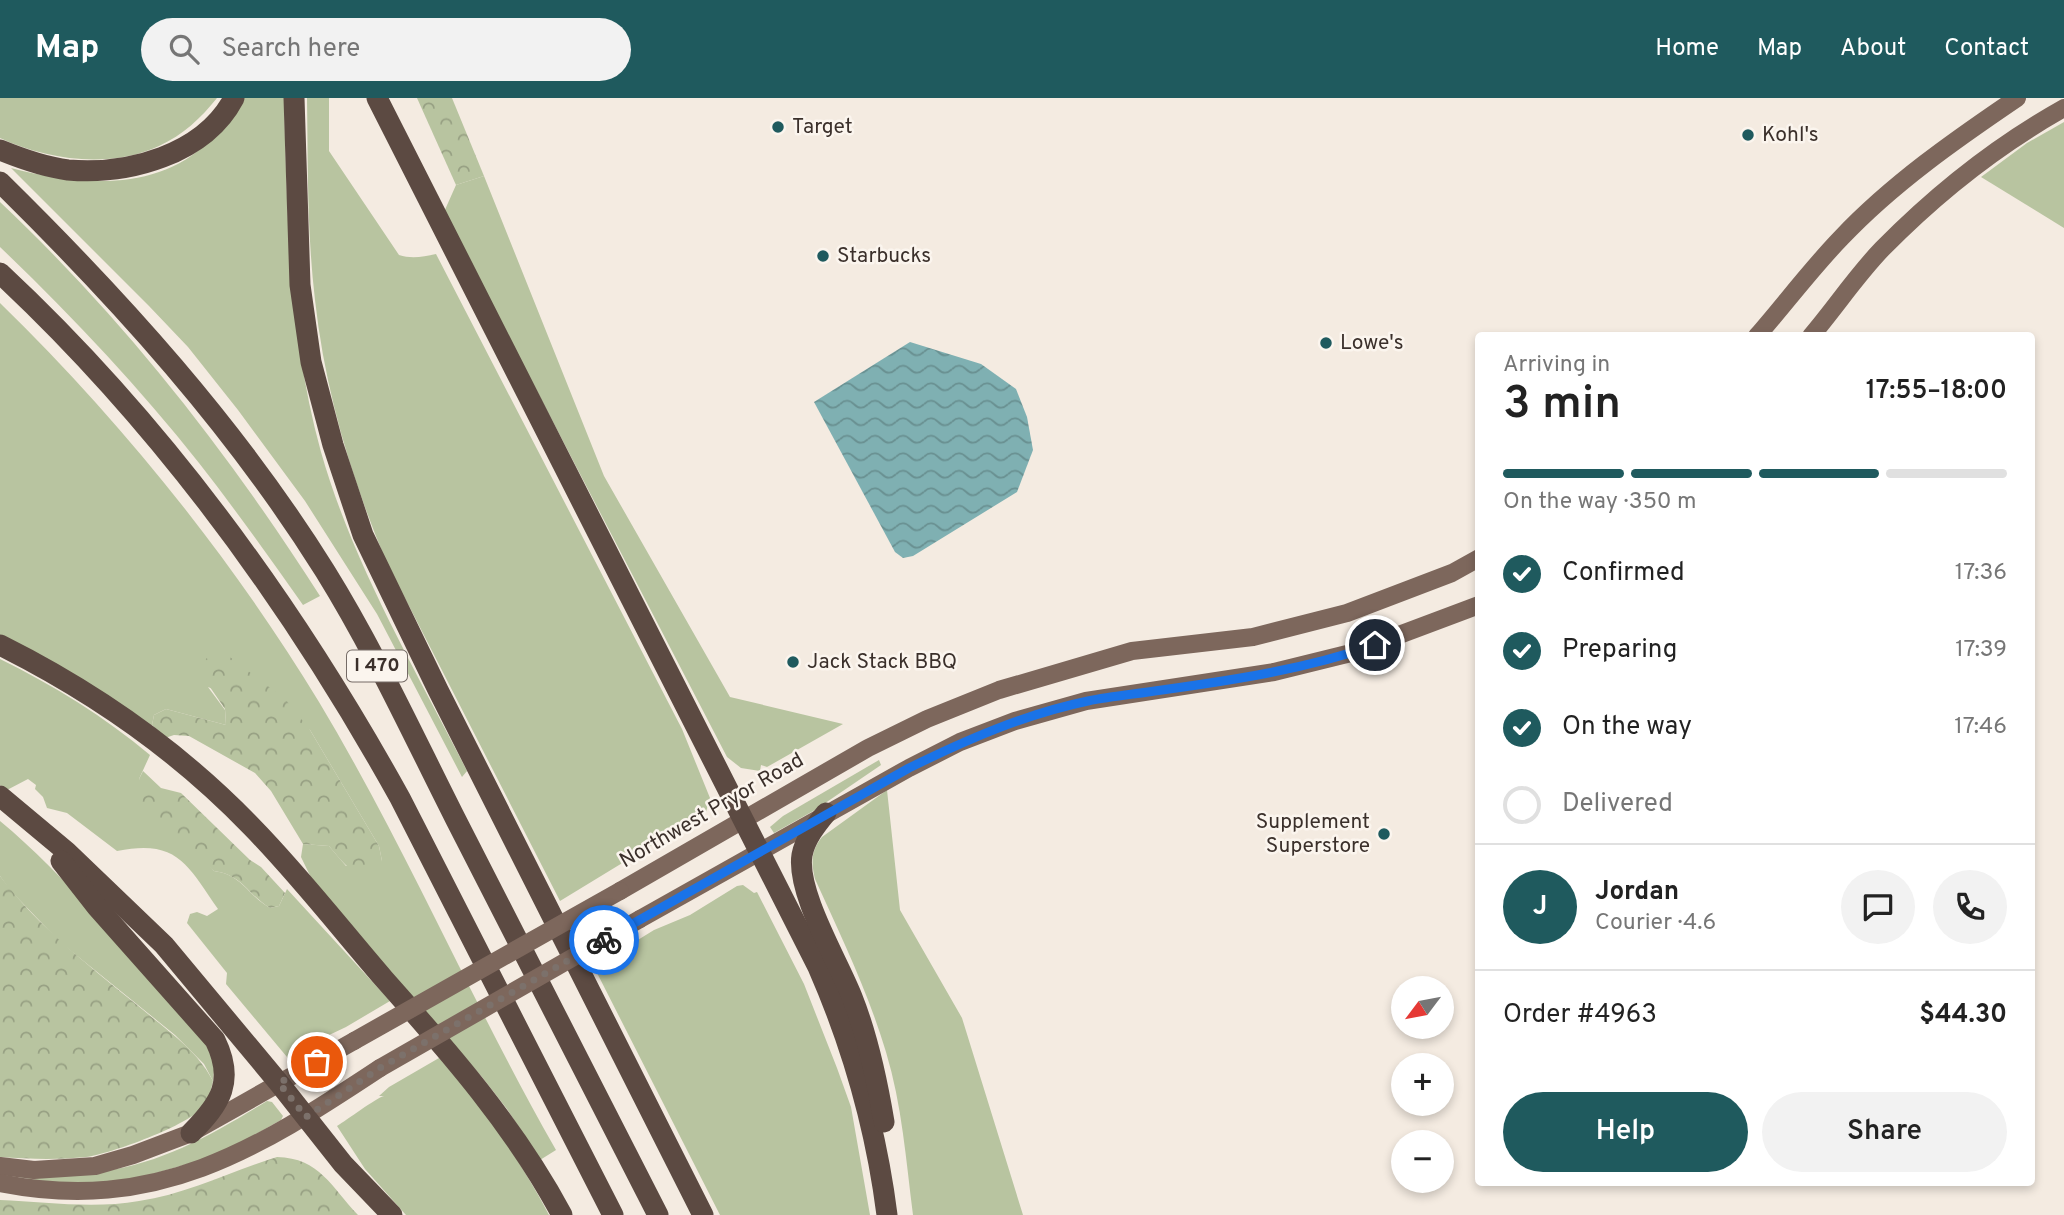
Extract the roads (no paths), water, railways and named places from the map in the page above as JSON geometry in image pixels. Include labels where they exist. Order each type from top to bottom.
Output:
[{"type":"highway","points":[[0,150],[27,161],[67,170],[117,169],[162,158],[198,138],[226,113],[234,98]]},
{"type":"highway","points":[[294,98],[300,285],[311,362],[333,445],[363,536],[703,1215]]},
{"type":"highway","points":[[377,98],[818,967],[839,1015],[869,1112],[890,1215]]},
{"type":"highway","name":"I 470","points":[[0,182],[118,302],[176,368],[233,440],[325,572],[402,712],[658,1215]]},
{"type":"highway","name":"I 470","points":[[0,273],[74,345],[127,404],[205,499],[301,631],[400,798],[613,1215]]},
{"type":"highway","points":[[0,645],[45,668],[176,756],[252,827],[468,1075],[513,1134],[562,1215]]},
{"type":"highway","points":[[0,796],[67,852],[164,945],[343,1164],[392,1215]]},
{"type":"highway","points":[[826,813],[807,839],[802,854],[802,866],[813,907],[852,996],[868,1044],[887,1136],[890,1215]]},
{"type":"highway","points":[[21,814],[97,907],[215,1040],[226,1068],[220,1097],[209,1115],[191,1133]]},
{"type":"main road","points":[[1760,332],[1850,229],[1956,139],[2017,98]]},
{"type":"main road","points":[[1814,332],[1881,250],[1938,198],[2002,148],[2064,108]]},
{"type":"main road","name":"Northwest Pryor Road","points":[[0,1166],[34,1170],[95,1166],[191,1133],[868,748],[927,719],[999,690],[1132,651],[1253,637],[1347,613],[1452,573],[1475,560]]},
{"type":"main road","points":[[0,1183],[72,1192],[102,1191],[155,1182],[200,1170],[242,1152],[306,1117],[380,1068],[640,919],[826,813],[960,742],[1015,721],[1086,701],[1274,672],[1351,653],[1475,606]]},
{"type":"water","points":[[910,342],[981,364],[1016,389],[1027,417],[1033,450],[1017,492],[913,556],[903,558],[895,552],[814,402]]},
{"type":"place","name":"Target","points":[[778,127]]},
{"type":"place","name":"Kohl's","points":[[1748,135]]},
{"type":"place","name":"Starbucks","points":[[823,256]]},
{"type":"place","name":"Lowe's","points":[[1326,343]]},
{"type":"place","name":"Jack Stack BBQ","points":[[793,662]]},
{"type":"place","name":"Supplement Superstore","points":[[1384,834]]}]
